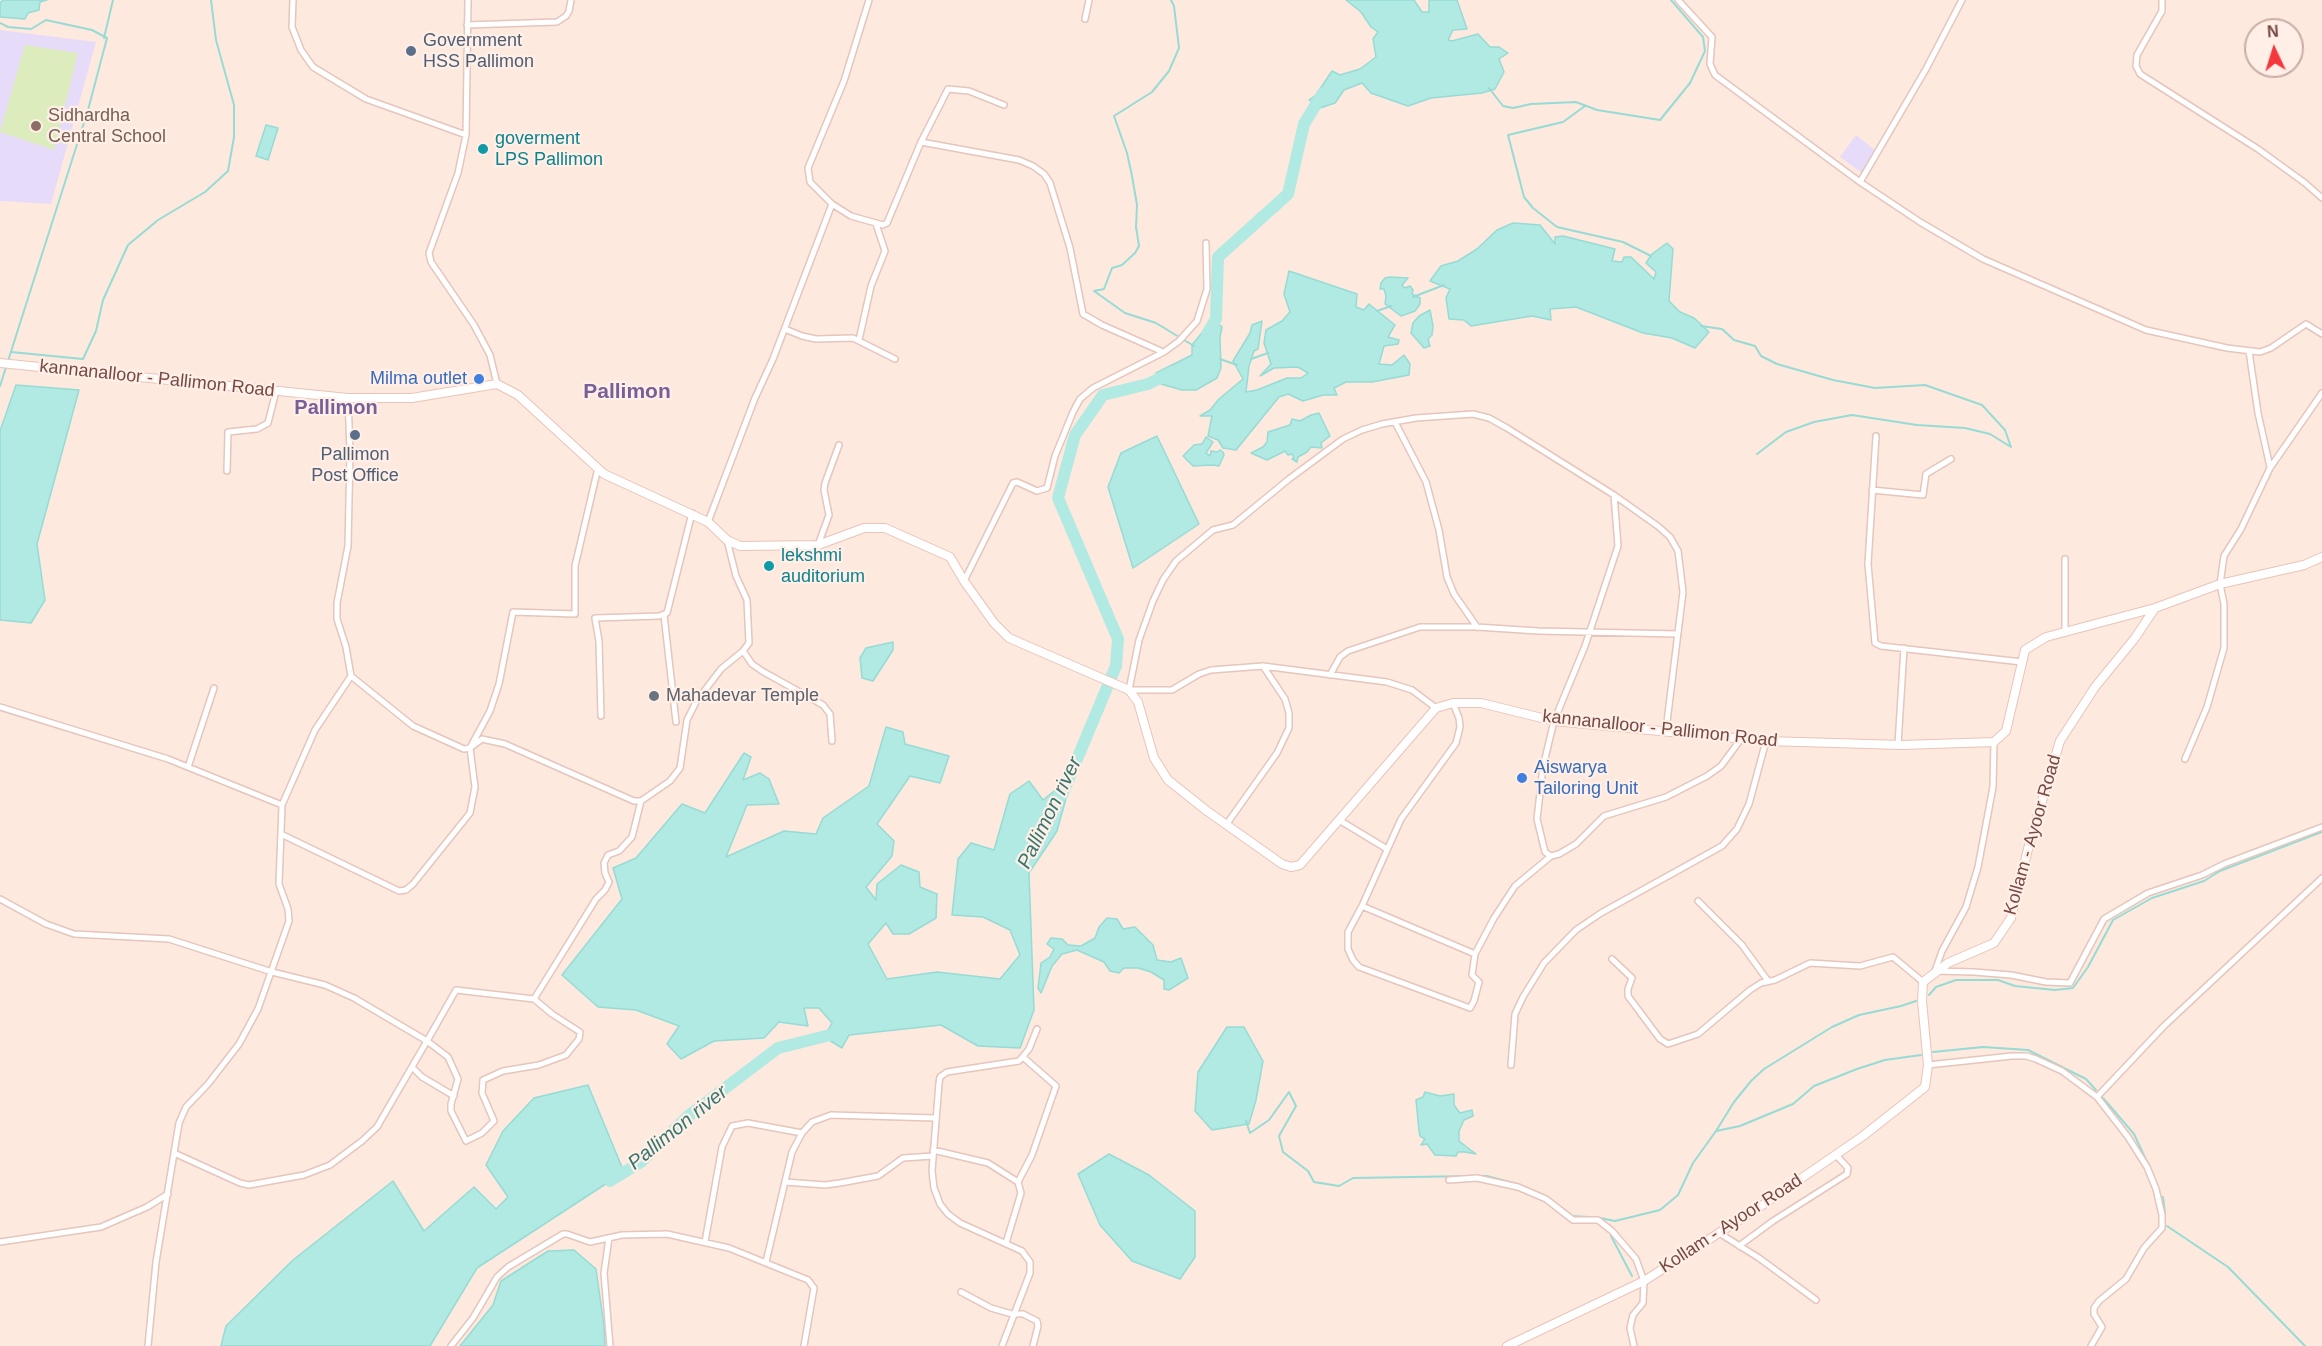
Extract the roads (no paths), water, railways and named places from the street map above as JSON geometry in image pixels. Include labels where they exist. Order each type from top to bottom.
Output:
[{"type":"street","points":[[293,0],[292,27],[301,50],[313,67],[366,99],[466,135]]},
{"type":"street","points":[[468,0],[466,135],[458,173],[429,253],[431,262],[474,325],[490,355],[497,384],[519,395],[604,474],[692,513],[708,522],[727,540],[740,546],[818,545],[864,528],[885,528],[950,557],[994,623],[1009,638],[1126,688],[1172,690],[1211,670],[1263,666],[1365,678],[1395,685],[1412,690],[1436,708],[1300,866],[1291,867],[1281,864],[1168,780],[1154,758],[1138,702],[1126,688]]},
{"type":"street","points":[[467,25],[557,22],[566,16],[571,0]]},
{"type":"street","points":[[869,0],[844,81],[808,168],[810,182],[832,204],[851,216],[883,225],[889,220],[921,142],[948,89],[969,91],[1004,105]]},
{"type":"street","points":[[1085,19],[1089,0]]},
{"type":"street","points":[[1678,0],[1712,37],[1710,64],[1715,75],[1860,182],[1920,222],[1983,259],[2146,330],[2260,352],[2271,348],[2306,324],[2322,334]]},
{"type":"street","points":[[1860,182],[1926,69],[1962,0]]},
{"type":"street","points":[[2162,0],[2162,11],[2137,55],[2136,66],[2140,74],[2258,149],[2322,198]]},
{"type":"street","points":[[921,142],[1019,160],[1033,165],[1044,174],[1050,183],[1070,248],[1083,314],[1102,326],[1164,352]]},
{"type":"street","points":[[708,522],[754,398],[773,359],[832,204]]},
{"type":"street","points":[[859,340],[871,286],[885,251],[876,224]]},
{"type":"street","points":[[964,581],[1013,483],[1017,482],[1037,491],[1047,488],[1055,456],[1080,399],[1094,388],[1164,352],[1179,341],[1197,321],[1203,308],[1207,289],[1206,243]]},
{"type":"street","points":[[785,329],[816,339],[839,337],[859,340],[895,359]]},
{"type":"street","points":[[2249,351],[2258,412],[2270,468]]},
{"type":"street","name":"kannanalloor - Pallimon Road","points":[[0,363],[348,398],[412,398],[497,384]]},
{"type":"street","points":[[227,471],[228,432],[257,429],[268,423],[276,391]]},
{"type":"street","points":[[2185,759],[2207,707],[2224,648],[2224,604],[2220,584],[2224,556],[2241,529],[2270,468],[2322,393]]},
{"type":"street","points":[[348,398],[350,452],[348,546],[337,603],[337,619],[346,647],[351,676],[413,726],[464,749],[470,748],[482,739],[505,744],[634,801],[641,801],[670,782],[680,768],[687,720],[706,687],[721,669],[743,651],[748,643],[750,631],[747,600],[736,576],[727,540]]},
{"type":"street","points":[[1126,688],[1153,601],[1163,580],[1176,561],[1212,530],[1233,525],[1343,439],[1362,430],[1446,414],[1473,414],[1489,418],[1614,495],[1670,537],[1678,551],[1683,592],[1666,730]]},
{"type":"street","points":[[1395,422],[1426,482],[1439,530],[1446,578],[1477,627]]},
{"type":"street","points":[[1876,436],[1868,564],[1873,637],[1877,646],[2022,662]]},
{"type":"street","points":[[818,545],[830,510],[825,496],[825,483],[839,445]]},
{"type":"street","points":[[1872,490],[1923,495],[1926,474],[1952,459]]},
{"type":"street","points":[[283,835],[399,891],[406,890],[413,884],[470,813],[475,787],[470,748],[490,711],[499,684],[513,612],[575,614],[575,566],[598,468]]},
{"type":"street","points":[[1551,856],[1545,852],[1537,819],[1543,766],[1554,720],[1590,633],[1618,546],[1614,495]]},
{"type":"street","points":[[676,722],[664,615],[669,609],[692,513]]},
{"type":"street","points":[[2322,557],[2304,565],[2220,584],[2155,608],[2046,637],[2025,650],[2006,731],[1994,742],[1993,787],[1978,867],[1965,907],[1942,951],[1935,971],[2011,975],[2046,982],[2070,983],[2104,919],[2148,893],[2202,875],[2224,864],[2322,827]]},
{"type":"street","points":[[2065,559],[2065,632]]},
{"type":"street","name":"Kollam - Ayoor Road","points":[[1506,1346],[1644,1281],[1836,1155],[1925,1087],[1928,1065],[1922,1001],[1923,982],[1948,963],[1994,943],[2011,918],[2030,841],[2060,741],[2095,687],[2135,638],[2155,608]]},
{"type":"street","points":[[601,716],[599,641],[595,618],[664,615]]},
{"type":"street","points":[[1330,675],[1340,657],[1348,651],[1420,627],[1678,634]]},
{"type":"street","points":[[1898,745],[1904,648]]},
{"type":"street","points":[[743,651],[752,664],[762,671],[823,705],[830,714],[832,741]]},
{"type":"street","points":[[1226,825],[1277,753],[1289,728],[1289,713],[1285,699],[1263,666]]},
{"type":"street","points":[[148,1346],[156,1262],[179,1123],[186,1107],[208,1084],[239,1044],[258,1009],[289,921],[288,909],[279,884],[283,835],[282,805],[315,730],[351,676]]},
{"type":"street","points":[[188,767],[214,688]]},
{"type":"street","points":[[1453,703],[1460,727],[1456,743],[1401,819],[1348,932],[1347,941],[1348,949],[1359,967],[1470,1008],[1479,982],[1472,975],[1475,954],[1494,918],[1515,886],[1551,856],[1576,844],[1604,816],[1666,797],[1707,776],[1721,766],[1741,739]]},
{"type":"street","name":"kannanalloor - Pallimon Road","points":[[1436,708],[1453,703],[1481,703],[1554,720],[1766,741],[1898,745],[1994,742]]},
{"type":"street","points":[[0,707],[188,767],[282,805]]},
{"type":"street","points":[[1511,1065],[1515,1014],[1544,963],[1576,930],[1601,913],[1722,846],[1737,829],[1749,804],[1766,741]]},
{"type":"street","points":[[534,999],[596,899],[605,890],[609,882],[604,862],[608,855],[619,851],[632,837],[641,801]]},
{"type":"street","points":[[1339,820],[1387,849]]},
{"type":"street","points":[[2097,1097],[2164,1026],[2322,878]]},
{"type":"street","points":[[0,899],[46,924],[74,934],[169,939],[354,998],[427,1041],[445,1054],[458,1075],[451,1111],[466,1141],[482,1133],[494,1122],[482,1093],[483,1080],[503,1071],[546,1063],[566,1055],[579,1039],[580,1032],[534,999],[456,990],[427,1041],[377,1127],[330,1165],[304,1175],[249,1185],[174,1153]]},
{"type":"street","points":[[1698,901],[1742,945],[1768,981]]},
{"type":"street","points":[[1362,906],[1475,954]]},
{"type":"street","points":[[1612,958],[1632,978],[1628,996],[1660,1039],[1668,1044],[1698,1034],[1709,1027],[1750,990],[1810,963],[1860,966],[1888,957],[1895,958],[1923,982]]},
{"type":"street","points":[[1002,1346],[1031,1268],[1026,1255],[1006,1243],[960,1223],[940,1204],[934,1188],[933,1153],[939,1083],[943,1074],[1014,1063],[1023,1057],[1037,1029]]},
{"type":"street","points":[[1928,1065],[2026,1056],[2062,1071],[2097,1097],[2128,1137],[2147,1167],[2156,1189],[2162,1223],[2159,1232],[2144,1248],[2126,1279],[2094,1308],[2094,1314],[2102,1327],[2091,1346]]},
{"type":"street","points":[[1017,1182],[1032,1155],[1056,1086],[1023,1057]]},
{"type":"street","points":[[412,1067],[422,1077],[453,1096]]},
{"type":"street","points":[[766,1262],[792,1152],[802,1133],[812,1122],[831,1115],[936,1118]]},
{"type":"street","points":[[705,1242],[722,1147],[732,1126],[748,1123],[802,1133]]},
{"type":"street","points":[[785,1182],[825,1185],[878,1176],[903,1158],[933,1153],[988,1163],[1017,1182],[1021,1193],[1006,1243]]},
{"type":"street","points":[[1738,1246],[1847,1174],[1848,1168],[1836,1155]]},
{"type":"street","points":[[1449,1180],[1478,1178],[1518,1186],[1546,1199],[1573,1220],[1598,1220],[1612,1231],[1636,1259],[1644,1281],[1643,1303],[1634,1315],[1630,1328],[1634,1346]]},
{"type":"street","points":[[0,1242],[101,1227],[118,1221],[168,1194]]},
{"type":"street","points":[[1719,1233],[1759,1258],[1816,1300]]},
{"type":"street","points":[[451,1346],[473,1318],[497,1277],[508,1267],[563,1234],[573,1234],[590,1242],[638,1234],[667,1234],[729,1248],[808,1280],[813,1285],[804,1346]]},
{"type":"street","points":[[609,1238],[604,1273],[610,1346]]},
{"type":"street","points":[[962,1292],[991,1308],[1012,1314],[1023,1314],[1038,1322],[1033,1346]]},
{"type":"water","points":[[3,0],[47,0],[40,2],[39,10],[28,13],[25,19],[0,17],[0,3]]},
{"type":"water","points":[[1346,0],[1414,0],[1422,12],[1429,12],[1429,0],[1457,0],[1467,29],[1453,30],[1448,40],[1478,34],[1490,47],[1499,47],[1508,53],[1499,59],[1504,72],[1495,89],[1482,93],[1431,98],[1408,106],[1371,93],[1362,83],[1344,90],[1335,103],[1320,108],[1309,100],[1316,95],[1332,71],[1340,75],[1360,69],[1376,57],[1373,39],[1378,32],[1371,27],[1361,12]]},
{"type":"water","points":[[266,125],[278,128],[268,160],[256,156]]},
{"type":"water","points":[[1513,223],[1540,225],[1555,244],[1555,237],[1563,236],[1615,249],[1612,261],[1622,262],[1624,257],[1631,257],[1654,279],[1656,272],[1646,263],[1652,254],[1667,243],[1673,249],[1669,301],[1680,312],[1694,318],[1709,332],[1695,348],[1672,338],[1643,333],[1576,307],[1550,309],[1551,320],[1532,316],[1471,326],[1464,320],[1449,319],[1446,298],[1450,289],[1430,281],[1441,266],[1458,261],[1477,249],[1497,230]]},
{"type":"water","points":[[1289,271],[1357,294],[1356,307],[1364,310],[1369,304],[1395,325],[1388,337],[1399,340],[1398,344],[1384,346],[1379,364],[1392,365],[1404,355],[1410,364],[1409,375],[1372,382],[1346,382],[1334,388],[1337,395],[1323,395],[1303,401],[1288,394],[1279,397],[1236,450],[1223,448],[1218,440],[1208,436],[1212,416],[1200,416],[1210,410],[1219,399],[1243,379],[1233,361],[1250,333],[1252,325],[1262,321],[1258,349],[1254,351],[1249,366],[1246,392],[1287,378],[1301,378],[1308,373],[1298,367],[1274,368],[1260,376],[1271,364],[1264,343],[1266,330],[1282,321],[1290,312],[1284,294]]},
{"type":"water","points":[[1385,278],[1408,278],[1402,285],[1405,288],[1410,286],[1413,290],[1412,294],[1420,298],[1420,304],[1415,311],[1401,316],[1385,304],[1386,296],[1384,289],[1380,289],[1381,283]]},
{"type":"water","points":[[1430,310],[1432,335],[1428,339],[1430,346],[1424,348],[1411,333],[1413,323],[1419,316]]},
{"type":"water","points":[[1213,319],[1222,327],[1221,368],[1217,378],[1196,390],[1182,390],[1161,384],[1156,373],[1192,355],[1192,345]]},
{"type":"water","points":[[16,385],[79,390],[37,544],[45,600],[31,623],[0,620],[0,431]]},
{"type":"water","points":[[1319,413],[1330,436],[1321,443],[1322,448],[1311,447],[1298,457],[1297,462],[1292,459],[1294,458],[1292,454],[1288,455],[1285,451],[1267,460],[1251,453],[1263,447],[1267,442],[1268,432],[1290,425],[1292,419],[1300,421]]},
{"type":"water","points":[[1157,436],[1199,524],[1133,568],[1108,487],[1121,453]]},
{"type":"water","points":[[1206,437],[1213,442],[1206,453],[1210,456],[1211,451],[1220,450],[1224,455],[1219,466],[1193,466],[1183,456],[1194,445],[1202,444]]},
{"type":"water","points":[[893,642],[893,650],[873,681],[862,678],[860,658],[866,648]]},
{"type":"water","points":[[886,727],[903,732],[905,744],[949,756],[940,783],[910,776],[877,824],[894,841],[892,856],[866,887],[876,900],[877,884],[901,865],[919,872],[920,887],[937,894],[936,918],[909,934],[893,934],[886,923],[868,944],[887,979],[937,972],[1000,979],[1020,955],[1010,930],[983,917],[952,915],[958,859],[971,843],[994,850],[1010,794],[1029,781],[1043,800],[1072,777],[1057,831],[1029,873],[1034,1010],[1020,1048],[978,1046],[941,1025],[849,1035],[842,1048],[824,1037],[832,1023],[819,1008],[804,1008],[808,1026],[779,1022],[764,1038],[714,1041],[681,1059],[667,1044],[679,1026],[636,1010],[598,1007],[562,975],[622,899],[613,868],[636,858],[682,804],[705,813],[744,753],[751,757],[743,780],[760,773],[769,779],[779,804],[747,805],[726,857],[784,831],[816,834],[823,818],[869,786]]},
{"type":"water","points":[[1107,918],[1117,919],[1123,929],[1135,927],[1153,945],[1157,960],[1171,962],[1181,958],[1188,978],[1169,990],[1164,989],[1164,980],[1151,972],[1138,968],[1124,968],[1119,973],[1110,971],[1104,962],[1077,950],[1062,954],[1052,966],[1041,993],[1038,988],[1041,963],[1050,957],[1054,949],[1047,944],[1051,938],[1062,939],[1068,945],[1081,946],[1095,938],[1099,927]]},
{"type":"water","points":[[1227,1027],[1244,1027],[1263,1061],[1249,1124],[1212,1130],[1195,1111],[1198,1072]]},
{"type":"water","points":[[588,1085],[624,1172],[477,1268],[430,1346],[221,1346],[226,1326],[293,1260],[393,1181],[424,1231],[474,1187],[496,1209],[508,1197],[486,1165],[503,1131],[534,1098]]},
{"type":"water","points":[[1425,1092],[1440,1096],[1454,1094],[1454,1105],[1460,1113],[1472,1110],[1473,1116],[1464,1120],[1459,1131],[1459,1141],[1476,1154],[1458,1152],[1456,1156],[1435,1155],[1427,1144],[1421,1145],[1425,1139],[1420,1136],[1416,1100],[1423,1097]]},
{"type":"water","points":[[1109,1154],[1149,1175],[1195,1211],[1195,1257],[1180,1279],[1132,1261],[1100,1225],[1078,1174]]},
{"type":"water","points":[[574,1250],[596,1269],[605,1346],[460,1346],[493,1305],[501,1281],[548,1251]]},
{"type":"waterway","points":[[104,38],[113,0]]},
{"type":"waterway","points":[[11,352],[83,359],[96,331],[103,300],[128,245],[158,220],[205,192],[228,171],[234,137],[234,105],[216,40],[211,0]]},
{"type":"waterway","points":[[1171,0],[1174,6],[1179,48],[1169,71],[1152,92],[1114,116],[1127,153],[1132,176],[1137,205],[1136,227],[1139,246],[1122,265],[1112,268],[1104,289],[1094,291],[1125,313],[1156,323],[1194,346]]},
{"type":"waterway","points":[[1489,88],[1503,106],[1513,108],[1531,104],[1576,102],[1597,110],[1660,120],[1690,83],[1705,51],[1703,37],[1671,0]]},
{"type":"waterway","points":[[0,23],[8,27],[31,29],[46,20],[92,30],[107,38],[88,110],[0,386]]},
{"type":"waterway","name":"Pallimon river","points":[[1207,334],[1216,319],[1218,257],[1288,194],[1304,124],[1323,93]]},
{"type":"waterway","points":[[1585,106],[1563,122],[1508,135],[1524,197],[1533,208],[1557,227],[1623,242],[1651,256]]},
{"type":"waterway","points":[[1413,297],[1444,285]]},
{"type":"waterway","points":[[1377,311],[1391,306]]},
{"type":"waterway","points":[[1701,326],[1722,329],[1734,340],[1755,346],[1761,356],[1777,364],[1833,380],[1875,388],[1925,385],[1982,405],[2005,430],[2011,447],[1990,434],[1965,428],[1917,425],[1852,415],[1814,422],[1786,432],[1757,454]]},
{"type":"waterway","points":[[1251,359],[1268,353]]},
{"type":"waterway","points":[[1220,359],[1237,365]]},
{"type":"waterway","name":"Pallimon river","points":[[1062,795],[1116,666],[1118,639],[1058,498],[1075,435],[1103,395],[1148,384],[1172,372]]},
{"type":"waterway","points":[[1929,995],[1936,987],[1956,980],[1998,980],[2015,986],[2055,990],[2073,988],[2088,967],[2113,920],[2152,898],[2204,881],[2220,871],[2322,832]]},
{"type":"waterway","points":[[1716,1131],[1734,1102],[1764,1069],[1832,1027],[1859,1015],[1916,1001]]},
{"type":"waterway","name":"Pallimon river","points":[[610,1181],[641,1162],[687,1117],[778,1048],[838,1033]]},
{"type":"waterway","points":[[1933,1052],[1983,1047],[2028,1050],[2086,1079],[2096,1090]]},
{"type":"waterway","points":[[1600,1218],[1615,1221],[1660,1210],[1678,1195],[1693,1163],[1716,1131],[1740,1126],[1793,1104],[1814,1086],[1857,1069],[1885,1060],[1921,1055]]},
{"type":"waterway","points":[[1246,1121],[1250,1133],[1269,1120],[1289,1092],[1296,1106],[1279,1136],[1283,1152],[1308,1171],[1314,1182],[1339,1186],[1353,1178],[1471,1176]]},
{"type":"waterway","points":[[2103,1098],[2134,1134],[2148,1164]]},
{"type":"waterway","points":[[1477,1176],[1487,1176],[1521,1185]]},
{"type":"waterway","points":[[2163,1197],[2165,1213]]},
{"type":"waterway","points":[[1571,1216],[1589,1217]]},
{"type":"waterway","points":[[2167,1226],[2228,1267],[2305,1346]]},
{"type":"waterway","points":[[1611,1236],[1632,1276]]},
{"type":"place","name":"Government HSS Pallimon","points":[[411,51]]},
{"type":"place","name":"Sidhardha Central School","points":[[36,126]]},
{"type":"place","name":"goverment LPS Pallimon","points":[[483,149]]},
{"type":"place","name":"Milma outlet","points":[[479,379]]},
{"type":"place","name":"Pallimon Post Office","points":[[355,435]]},
{"type":"place","name":"lekshmi auditorium","points":[[769,566]]},
{"type":"place","name":"Mahadevar Temple","points":[[654,696]]},
{"type":"place","name":"Aiswarya Tailoring Unit","points":[[1522,778]]},
{"type":"district","name":"Pallimon","points":[[627,392]]},
{"type":"district","name":"Pallimon","points":[[336,408]]}]
